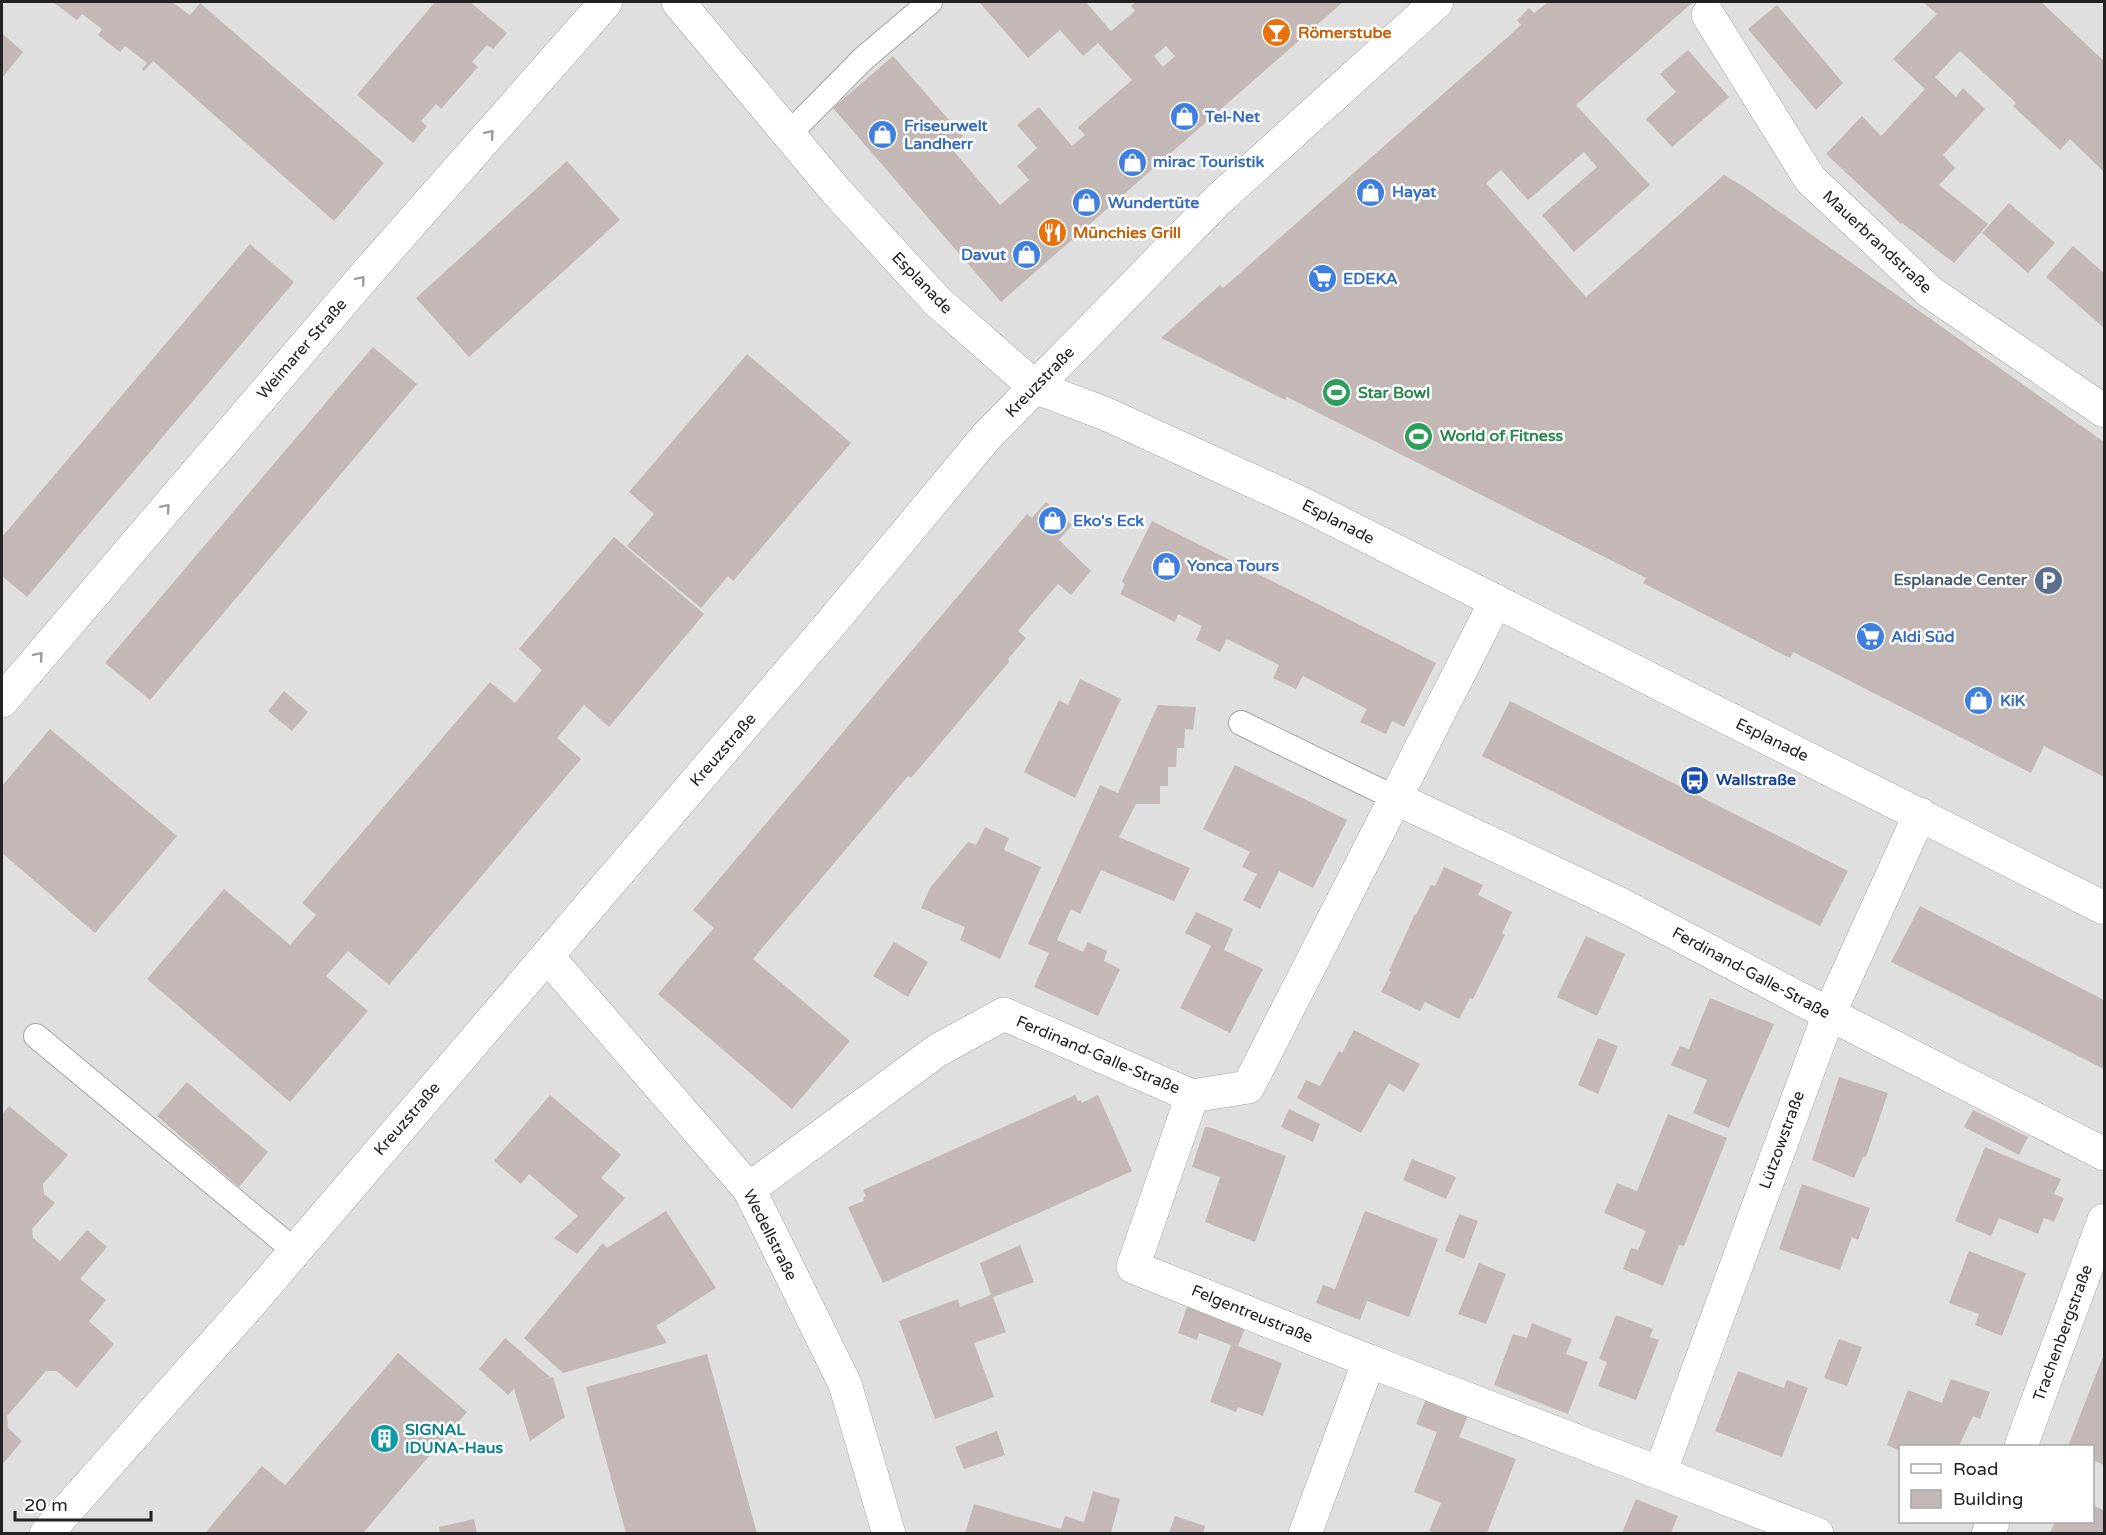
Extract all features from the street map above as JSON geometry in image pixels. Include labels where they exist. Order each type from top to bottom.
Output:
[{"type":"street","name":"Weimarer Straße","points":[[2,701],[368,272],[606,2]]},
{"type":"street","name":"Esplanade","points":[[678,2],[836,191],[938,302],[1035,387],[1106,414],[1303,504],[2104,908]]},
{"type":"street","name":"Kreuzstraße","points":[[46,1533],[295,1251],[813,645],[953,475],[1035,387],[1218,200],[1437,2]]},
{"type":"street","name":"Mauerbrandstraße","points":[[1708,15],[1810,179],[1930,292],[2104,411]]},
{"type":"street","name":"Ferdinand-Galle-Straße","points":[[749,1189],[938,1050],[1004,1014],[1192,1096],[1248,1087],[1496,602]]},
{"type":"street","name":"Ferdinand-Galle-Straße","points":[[1395,798],[1622,905],[1829,1014],[2104,1154]]},
{"type":"street","name":"Lützowstraße","points":[[1660,1473],[1829,1014],[1920,814]]},
{"type":"street","name":"Wedellstraße","points":[[547,956],[749,1189],[845,1384],[888,1533]]},
{"type":"street","name":"Felgentreustraße","points":[[1192,1096],[1133,1267],[1369,1360]]},
{"type":"street","name":"Trachenbergstraße","points":[[2020,1445],[2104,1220]]},
{"type":"street","points":[[1305,1533],[1369,1360],[1817,1533]]},
{"type":"lane","points":[[788,135],[863,59],[930,2]]},
{"type":"lane","points":[[1241,723],[1395,798]]},
{"type":"lane","points":[[36,1036],[295,1251]]},
{"type":"shaded area","points":[[2,2],[2104,2],[2104,1533],[2,1534]]},
{"type":"building","points":[[53,2],[172,2],[190,15],[200,3],[384,163],[334,221],[153,61],[144,71],[142,69],[147,63],[125,46],[120,52],[98,35],[102,29],[82,14],[77,20]]},
{"type":"building","points":[[435,2],[470,2],[507,33],[493,49],[487,45],[472,62],[478,67],[441,109],[436,104],[421,121],[427,126],[413,143],[357,95]]},
{"type":"building","points":[[979,2],[1086,2],[1111,31],[1135,11],[1131,6],[1136,2],[1343,2],[1001,302],[833,108],[893,56],[963,136],[950,147],[1000,205],[1029,180],[1017,166],[1037,148],[1017,125],[1039,107],[1072,146],[1085,135],[1078,127],[1132,80],[1098,43],[1083,56],[1060,30],[1028,58]],"holes":[[[1166,46],[1175,56],[1163,67],[1154,56]]]},
{"type":"building","points":[[1548,2],[1693,2],[1576,105],[1650,185],[1574,252],[1542,215],[1597,167],[1584,152],[1528,200],[1501,170],[1486,183],[1586,297],[1724,175],[1743,186],[2104,442],[2104,777],[2044,746],[2031,773],[1793,652],[1790,658],[1643,583],[1646,578],[1287,397],[1285,400],[1161,338],[1220,285],[1223,288],[1510,35],[1521,25],[1517,20],[1529,8],[1534,13]]},
{"type":"building","points":[[1923,2],[2041,2],[2104,61],[2104,172],[2070,139],[2060,150],[2013,106],[2016,103],[1960,51],[1935,77],[1956,97],[1963,88],[1985,109],[1943,155],[1955,168],[1939,185],[1988,224],[1954,263],[1901,224],[1826,154],[1862,116],[1881,136],[1925,89],[1893,59],[1937,14]]},
{"type":"building","points":[[1777,5],[1843,83],[1816,110],[1748,29]]},
{"type":"building","points":[[2,33],[23,52],[2,78]]},
{"type":"building","points":[[1688,50],[1729,97],[1672,147],[1646,119],[1676,92],[1660,74]]},
{"type":"building","points":[[567,161],[620,220],[469,357],[416,298]]},
{"type":"building","points":[[2009,203],[2055,243],[2028,273],[1982,233]]},
{"type":"building","points":[[250,244],[294,282],[27,597],[2,576],[2,537]]},
{"type":"building","points":[[2073,246],[2104,273],[2104,328],[2046,277]]},
{"type":"building","points":[[373,347],[417,384],[150,700],[105,663]]},
{"type":"building","points":[[747,354],[851,443],[733,581],[728,576],[701,608],[627,546],[654,514],[629,492]]},
{"type":"building","points":[[1046,502],[1072,525],[1059,540],[1091,571],[1071,595],[1058,584],[1018,631],[1026,638],[1008,659],[1009,662],[911,778],[908,776],[753,959],[850,1041],[792,1109],[658,994],[714,928],[693,910],[1027,514],[1032,518]]},
{"type":"building","points":[[1152,521],[1436,663],[1404,727],[1392,721],[1386,734],[1360,722],[1367,709],[1303,676],[1296,689],[1273,678],[1279,665],[1227,639],[1220,652],[1196,640],[1202,626],[1178,614],[1175,622],[1120,594],[1125,584],[1122,581]]},
{"type":"building","points":[[614,537],[704,614],[609,727],[584,705],[557,738],[581,759],[389,985],[348,951],[326,976],[368,1011],[290,1102],[147,979],[224,889],[290,945],[316,915],[302,903],[490,682],[515,703],[542,670],[519,649]]},
{"type":"building","points":[[1080,679],[1121,699],[1075,798],[1024,772],[1059,700],[1068,705]]},
{"type":"building","points":[[284,691],[308,712],[292,731],[268,711]]},
{"type":"building","points":[[1510,701],[1848,871],[1820,926],[1482,756]]},
{"type":"building","points":[[1158,705],[1196,707],[1193,730],[1185,729],[1184,748],[1177,748],[1176,767],[1168,767],[1168,786],[1160,786],[1160,804],[1136,804],[1119,837],[1190,868],[1174,901],[1101,870],[1080,914],[1071,909],[1057,940],[1083,952],[1088,942],[1107,951],[1104,961],[1120,969],[1098,1016],[1034,987],[1049,953],[1028,944],[1100,785],[1118,793]]},
{"type":"building","points":[[50,729],[177,836],[95,933],[2,853],[2,786]]},
{"type":"building","points":[[1235,765],[1347,820],[1313,888],[1279,871],[1260,909],[1243,900],[1257,874],[1242,867],[1250,852],[1203,829]]},
{"type":"building","points":[[985,827],[1009,838],[1004,850],[1041,867],[1000,959],[960,940],[965,927],[921,908],[930,888],[968,842],[976,845]]},
{"type":"building","points":[[1444,867],[1483,885],[1478,895],[1512,912],[1502,933],[1505,935],[1473,999],[1470,998],[1459,1019],[1425,1002],[1420,1011],[1381,992],[1415,914],[1431,885],[1435,886]]},
{"type":"building","points":[[1920,906],[2104,1000],[2104,1069],[1891,962]]},
{"type":"building","points":[[1196,912],[1233,929],[1224,950],[1263,969],[1230,1033],[1180,1008],[1211,946],[1185,933]]},
{"type":"building","points":[[1586,936],[1625,954],[1597,1016],[1557,997]]},
{"type":"building","points":[[894,942],[928,962],[908,997],[873,976]]},
{"type":"building","points":[[1710,998],[1774,1024],[1729,1128],[1693,1113],[1707,1080],[1671,1065],[1680,1046],[1689,1049]]},
{"type":"building","points":[[1354,1030],[1420,1064],[1404,1092],[1389,1083],[1361,1133],[1297,1098],[1306,1080],[1320,1086],[1339,1051],[1342,1053]]},
{"type":"building","points":[[1598,1038],[1618,1046],[1598,1094],[1578,1085]]},
{"type":"building","points":[[1839,1077],[1888,1093],[1866,1157],[1863,1157],[1854,1178],[1812,1160]]},
{"type":"building","points":[[187,1082],[268,1152],[239,1187],[157,1116]]},
{"type":"building","points":[[550,1095],[621,1155],[601,1178],[625,1198],[577,1254],[554,1238],[578,1216],[529,1174],[521,1184],[494,1161]]},
{"type":"building","points":[[1075,1095],[1082,1103],[1098,1095],[1132,1171],[883,1283],[848,1207],[864,1201],[863,1198],[866,1196],[863,1190]]},
{"type":"building","points":[[9,1106],[68,1155],[43,1184],[44,1194],[55,1203],[32,1229],[33,1238],[60,1261],[87,1230],[107,1247],[80,1279],[106,1300],[89,1321],[114,1344],[77,1388],[57,1371],[46,1371],[7,1416],[8,1428],[22,1441],[2,1465],[2,1115]]},
{"type":"building","points":[[1289,1109],[1320,1124],[1313,1142],[1281,1127]]},
{"type":"building","points":[[1973,1110],[2028,1137],[2019,1155],[1964,1127]]},
{"type":"building","points":[[1668,1114],[1727,1138],[1684,1246],[1679,1245],[1663,1286],[1623,1269],[1631,1248],[1638,1250],[1646,1231],[1604,1213],[1617,1183],[1637,1191]]},
{"type":"building","points":[[1205,1127],[1286,1156],[1255,1242],[1205,1222],[1220,1177],[1192,1167]]},
{"type":"building","points":[[1985,1147],[2061,1179],[2054,1194],[2064,1198],[2054,1222],[2044,1218],[2038,1234],[1999,1218],[1991,1236],[1955,1221]]},
{"type":"building","points":[[1412,1159],[1456,1177],[1446,1199],[1403,1180]]},
{"type":"building","points":[[1802,1184],[1870,1208],[1858,1240],[1852,1237],[1840,1270],[1779,1249]]},
{"type":"building","points":[[666,1211],[716,1288],[656,1326],[667,1343],[563,1373],[524,1338],[603,1243],[607,1248]]},
{"type":"building","points":[[1365,1211],[1438,1239],[1409,1317],[1367,1301],[1360,1320],[1316,1303],[1323,1285],[1335,1289]]},
{"type":"building","points":[[1459,1214],[1478,1221],[1464,1259],[1445,1251]]},
{"type":"building","points":[[1020,1245],[1034,1282],[993,1297],[1006,1332],[974,1343],[994,1397],[935,1419],[899,1321],[958,1299],[960,1307],[991,1295],[980,1263]]},
{"type":"building","points":[[1969,1251],[2026,1273],[2002,1336],[1975,1325],[1979,1314],[1949,1303]]},
{"type":"building","points":[[1479,1263],[1506,1274],[1486,1324],[1458,1314]]},
{"type":"building","points":[[1188,1304],[1246,1325],[1238,1346],[1282,1363],[1263,1416],[1238,1407],[1236,1412],[1210,1402],[1231,1345],[1199,1333],[1197,1340],[1178,1333]]},
{"type":"building","points":[[1616,1315],[1653,1329],[1650,1337],[1659,1340],[1636,1400],[1598,1386],[1607,1362],[1599,1359]]},
{"type":"building","points":[[1532,1323],[1572,1339],[1566,1354],[1588,1362],[1568,1414],[1494,1385],[1513,1334],[1527,1338]]},
{"type":"building","points":[[505,1338],[550,1377],[538,1381],[553,1377],[565,1417],[530,1441],[514,1389],[508,1395],[479,1369]]},
{"type":"building","points":[[1839,1339],[1862,1347],[1847,1386],[1824,1378]]},
{"type":"building","name":"SIGNAL IDUNA-Haus","points":[[398,1353],[467,1412],[363,1533],[205,1533],[262,1466],[285,1485]]},
{"type":"building","points":[[707,1354],[757,1533],[626,1533],[586,1387]]},
{"type":"building","points":[[2104,1354],[2104,1465],[2094,1461],[2094,1445],[2068,1445]]},
{"type":"building","points":[[1738,1371],[1784,1388],[1787,1380],[1808,1388],[1782,1457],[1715,1431]]},
{"type":"building","points":[[1951,1379],[1990,1392],[1980,1419],[1973,1416],[1959,1445],[1899,1445],[1899,1451],[1887,1445],[1908,1390],[1942,1403]]},
{"type":"building","points":[[1427,1396],[1469,1413],[1459,1437],[1516,1459],[1487,1533],[1429,1531],[1441,1503],[1414,1492],[1437,1432],[1416,1424]]},
{"type":"building","points":[[997,1431],[1005,1455],[964,1469],[955,1447]]},
{"type":"building","points":[[1093,1491],[1120,1499],[1111,1533],[965,1533],[974,1504],[1061,1529],[1065,1516],[1084,1522]]},
{"type":"building","points":[[1636,1499],[1678,1516],[1671,1533],[1622,1533]]},
{"type":"building","points":[[2094,1506],[2104,1510],[2104,1533],[2050,1533],[2055,1523],[2094,1523]]},
{"type":"building","points":[[1175,1516],[1205,1526],[1203,1533],[1169,1533]]},
{"type":"building","points":[[474,1519],[477,1533],[440,1533],[439,1527]]},
{"type":"place","name":"Römerstube","points":[[1277,33]]},
{"type":"place","name":"Tel-Net","points":[[1184,117]]},
{"type":"place","name":"Friseurwelt Landherr","points":[[883,135]]},
{"type":"place","name":"mirac Touristik","points":[[1132,162]]},
{"type":"place","name":"Hayat","points":[[1371,192]]},
{"type":"place","name":"Wundertüte","points":[[1087,203]]},
{"type":"place","name":"Münchies Grill","points":[[1052,233]]},
{"type":"place","name":"Davut","points":[[1027,255]]},
{"type":"place","name":"EDEKA","points":[[1322,279]]},
{"type":"place","name":"Star Bowl","points":[[1337,393]]},
{"type":"place","name":"World of Fitness","points":[[1419,436]]},
{"type":"place","name":"Eko's Eck","points":[[1052,521]]},
{"type":"place","name":"Yonca Tours","points":[[1166,566]]},
{"type":"place","name":"Esplanade Center","points":[[2048,580]]},
{"type":"place","name":"Aldi Süd","points":[[1870,637]]},
{"type":"place","name":"KiK","points":[[1979,701]]},
{"type":"place","name":"Wallstraße","points":[[1695,780]]},
{"type":"place","name":"SIGNAL IDUNA-Haus","points":[[384,1439]]}]
